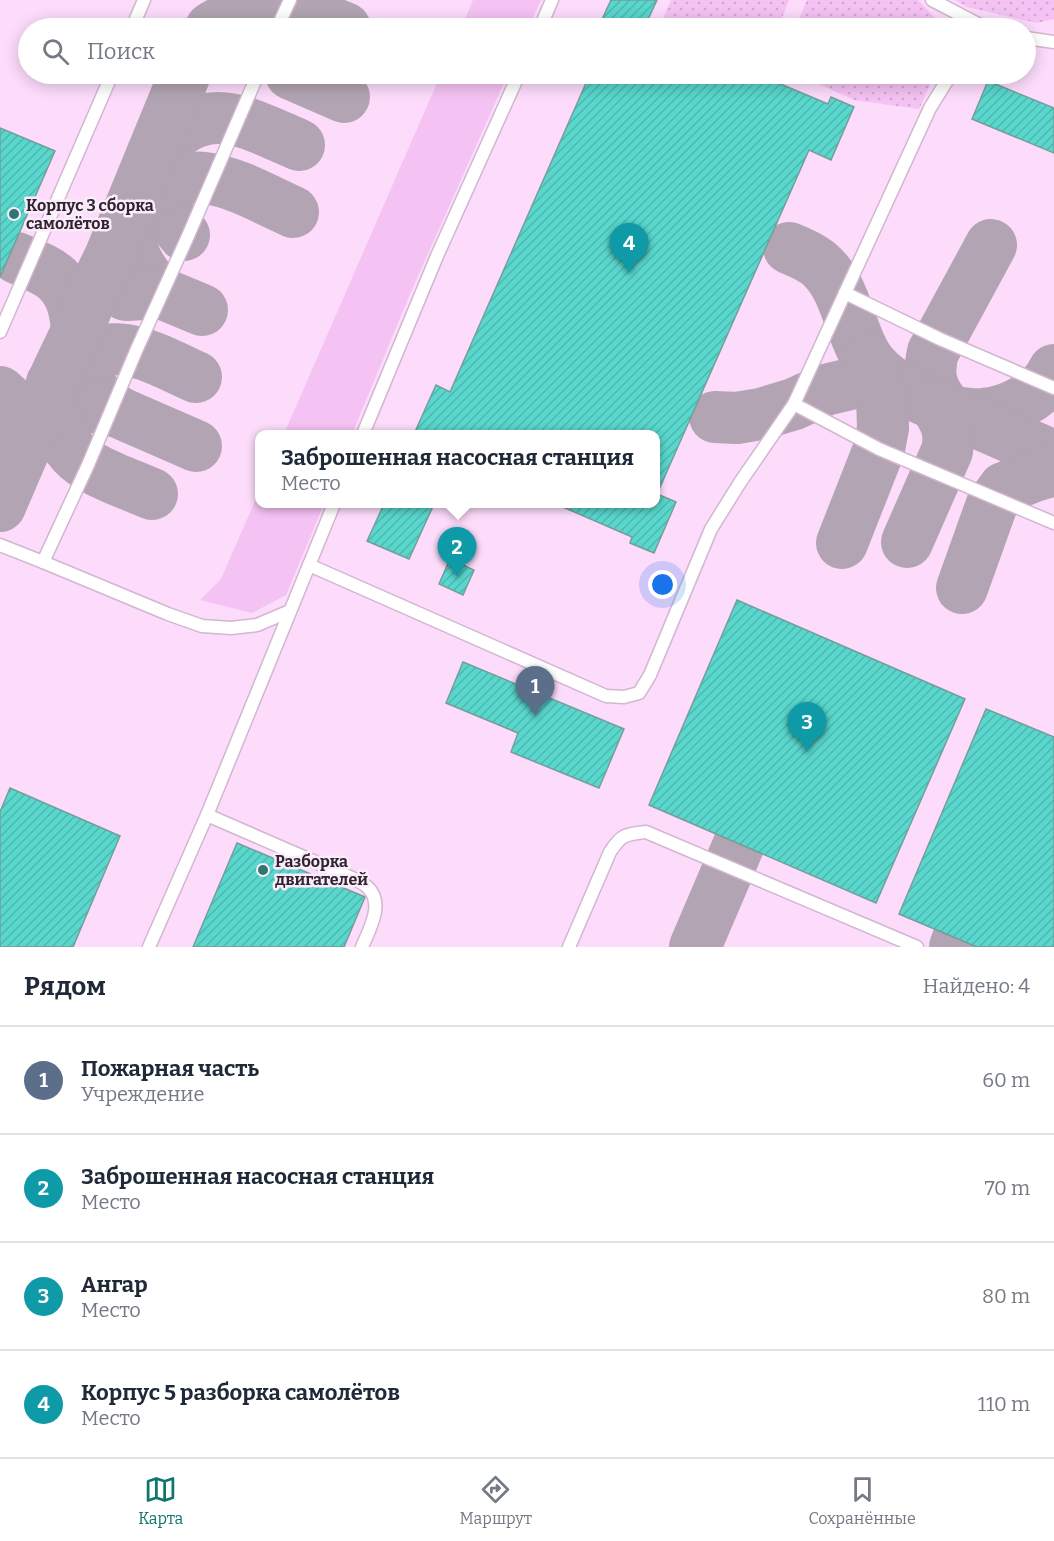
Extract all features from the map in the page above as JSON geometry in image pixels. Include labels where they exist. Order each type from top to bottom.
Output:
[{"type":"lane","points":[[136,18],[144,0]]},
{"type":"lane","points":[[282,18],[290,0]]},
{"type":"lane","points":[[544,18],[552,0]]},
{"type":"lane","points":[[932,0],[966,18]]},
{"type":"lane","points":[[1036,39],[1054,42]]},
{"type":"lane","points":[[0,332],[108,84]]},
{"type":"lane","points":[[43,562],[88,465],[254,84]]},
{"type":"lane","points":[[365,430],[437,256],[514,84]]},
{"type":"lane","points":[[309,565],[606,696],[624,697],[639,693],[650,675],[711,529],[794,404],[930,108],[945,84]]},
{"type":"lane","points":[[845,293],[940,339],[1054,388]]},
{"type":"lane","points":[[794,404],[879,448],[1053,522]]},
{"type":"lane","points":[[148,947],[207,814],[332,508]]},
{"type":"lane","points":[[0,545],[202,626],[231,628],[257,625],[290,611]]},
{"type":"lane","points":[[207,814],[366,885],[374,894],[376,904],[374,919],[362,947]]},
{"type":"lane","points":[[569,947],[610,852],[618,840],[624,835],[646,832],[917,947]]},
{"type":"shaded area","points":[[0,0],[1054,0],[1054,947],[0,947]]},
{"type":"shaded area","points":[[473,0],[541,0],[533,18],[465,18]]},
{"type":"shaded area","points":[[671,0],[789,0],[782,18],[663,18]]},
{"type":"shaded area","points":[[807,0],[918,0],[935,18],[799,18]]},
{"type":"shaded area","points":[[955,0],[1054,0],[1054,19],[1037,23],[1036,18],[1015,18],[967,7]]},
{"type":"shaded area","points":[[437,84],[504,84],[410,294],[354,430],[286,430]]},
{"type":"shaded area","points":[[819,84],[930,84],[919,109],[854,100]]},
{"type":"shaded area","points":[[255,501],[255,508],[322,508],[286,595],[252,613],[200,600],[221,579]]},
{"type":"building","points":[[611,0],[657,0],[649,18],[603,18]]},
{"type":"building","points":[[586,84],[781,84],[828,104],[831,97],[854,107],[831,160],[809,150],[660,487],[660,430],[416,430],[436,385],[450,392]]},
{"type":"building","points":[[987,84],[995,84],[1054,108],[1054,153],[972,119]]},
{"type":"building","name":"Корпус 3 сборка самолётов","points":[[0,128],[55,151],[0,277]]},
{"type":"building","points":[[660,495],[676,502],[654,553],[630,543],[632,537],[565,508],[660,508]]},
{"type":"building","points":[[382,508],[432,508],[409,559],[367,541]]},
{"type":"building","points":[[450,559],[474,570],[463,595],[439,584]]},
{"type":"building","points":[[737,600],[965,699],[876,903],[649,805]]},
{"type":"building","points":[[463,662],[624,729],[599,788],[511,752],[518,733],[446,703]]},
{"type":"building","points":[[986,709],[1054,737],[1054,947],[977,947],[899,914]]},
{"type":"building","points":[[10,788],[120,836],[73,947],[0,947],[0,812]]},
{"type":"building","name":"Разборка двигателей","points":[[237,843],[365,897],[344,947],[193,947]]},
{"type":"taxiway","points":[[230,18],[276,10],[317,18]]},
{"type":"taxiway","points":[[0,506],[110,257],[181,84]]},
{"type":"taxiway","points":[[314,84],[344,97]]},
{"type":"taxiway","points":[[184,235],[170,217],[156,188],[153,153],[172,136],[190,125],[207,119],[223,118],[258,127],[299,145]]},
{"type":"taxiway","points":[[161,293],[145,274],[135,257],[130,238],[128,213],[144,196],[163,184],[182,179],[201,178],[219,181],[238,187],[293,212]]},
{"type":"taxiway","points":[[947,409],[932,383],[930,369],[933,352],[991,245]]},
{"type":"taxiway","points":[[789,248],[815,261],[828,273],[841,296],[867,358],[894,384]]},
{"type":"taxiway","points":[[17,258],[48,272],[65,289],[74,310],[80,358],[85,377],[97,394],[118,412]]},
{"type":"taxiway","points":[[126,295],[161,293],[202,310]]},
{"type":"taxiway","points":[[152,494],[92,468],[67,446],[59,430],[54,409],[52,383],[85,356],[117,349],[149,356],[196,377]]},
{"type":"taxiway","points":[[842,543],[879,449],[883,428],[882,398],[867,359]]},
{"type":"taxiway","points":[[954,412],[983,414],[1014,406],[1042,387],[1054,370]]},
{"type":"taxiway","points":[[715,417],[737,418],[761,414],[794,404],[825,390],[863,381],[874,382],[900,389],[1054,456]]},
{"type":"taxiway","points":[[0,392],[12,404],[20,417],[25,448]]},
{"type":"taxiway","points":[[907,542],[947,451],[947,426],[934,403]]},
{"type":"taxiway","points":[[82,408],[100,407],[118,412],[196,446]]},
{"type":"taxiway","points":[[962,588],[992,504],[1004,488],[1054,470]]},
{"type":"taxiway","points":[[695,947],[739,844]]},
{"type":"taxiway","points":[[955,947],[958,939]]},
{"type":"place","name":"Корпус 3 сборка самолётов","points":[[14,214]]},
{"type":"place","name":"Корпус 5 разборка самолётов","points":[[629,273]]},
{"type":"place","name":"Заброшенная насосная станция","points":[[457,577]]},
{"type":"place","name":"Пожарная часть","points":[[535,716]]},
{"type":"place","name":"Ангар","points":[[807,752]]},
{"type":"place","name":"Разборка двигателей","points":[[263,870]]}]
